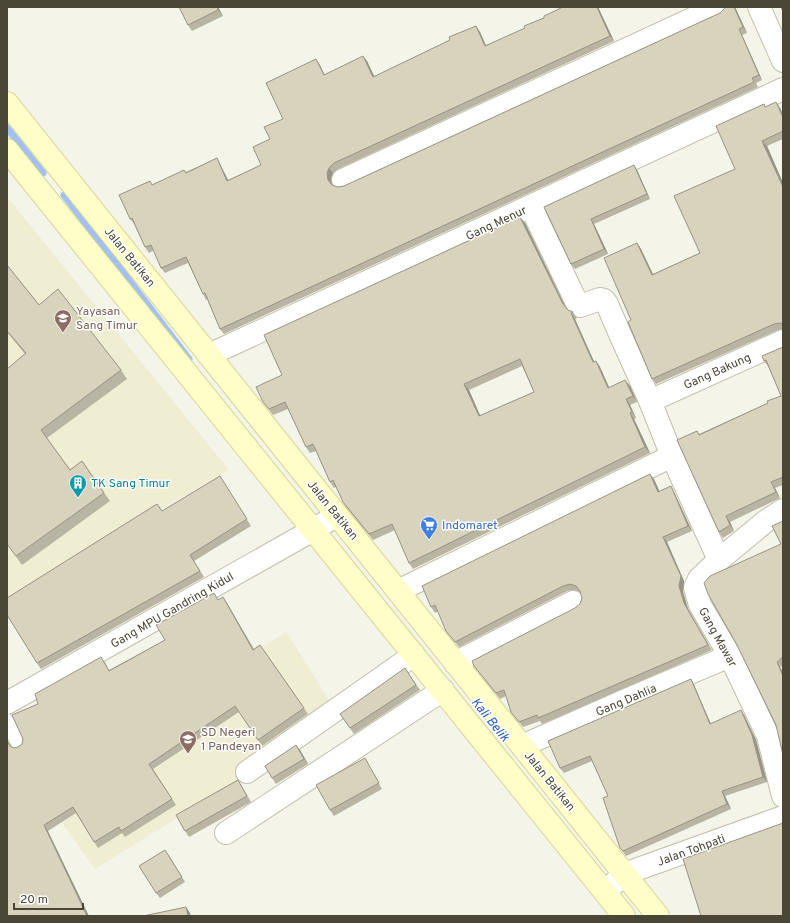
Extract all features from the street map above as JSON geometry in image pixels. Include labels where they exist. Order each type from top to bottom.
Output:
[{"type":"main road","name":"Jalan Batikan","points":[[7,103],[522,746],[615,883],[624,916]]},
{"type":"main road","name":"Jalan Batikan","points":[[7,150],[443,690],[615,883],[658,916]]},
{"type":"main road","points":[[42,193],[64,175]]},
{"type":"street","points":[[343,180],[718,7]]},
{"type":"street","points":[[758,7],[783,61]]},
{"type":"street","name":"Gang Menur","points":[[209,355],[783,89]]},
{"type":"street","points":[[531,207],[578,304],[580,306],[585,306],[600,299],[604,300],[607,304],[618,332],[650,401],[672,456],[719,560]]},
{"type":"street","name":"Gang Bakung","points":[[650,401],[783,341]]},
{"type":"street","points":[[398,591],[672,456]]},
{"type":"street","name":"Gang Mawar","points":[[783,510],[766,521],[719,560],[699,579],[695,588],[700,605],[730,656],[768,736],[783,796]]},
{"type":"street","name":"Gang MPU Gandring Kidul","points":[[7,703],[314,530],[337,515]]},
{"type":"street","points":[[455,663],[573,602]]},
{"type":"street","points":[[248,772],[414,654]]},
{"type":"street","name":"Gang Dahlia","points":[[522,746],[730,656]]},
{"type":"street","points":[[226,833],[443,690]]},
{"type":"street","name":"Jalan Tohpati","points":[[615,883],[783,817]]},
{"type":"lane","points":[[7,721],[19,744]]},
{"type":"shaded area","name":"Yayasan Sang Timur","points":[[7,197],[229,470],[7,599]]},
{"type":"shaded area","name":"SD Negeri 1 Pandeyan","points":[[286,632],[340,717],[95,869],[39,791]]},
{"type":"building","points":[[179,7],[217,7],[218,10],[188,25]]},
{"type":"building","points":[[563,7],[597,7],[610,36],[334,163],[329,168],[327,173],[328,180],[332,185],[338,187],[344,186],[720,13],[725,7],[734,7],[743,27],[739,29],[759,75],[752,78],[754,82],[220,329],[205,293],[203,294],[186,257],[161,268],[151,245],[145,247],[132,218],[130,219],[119,195],[150,181],[152,185],[184,170],[186,173],[217,158],[227,181],[261,165],[253,147],[270,139],[264,127],[283,119],[266,83],[316,59],[324,75],[363,56],[373,77],[450,40],[449,37],[476,26],[485,46],[525,28],[524,26],[544,18],[544,16]]},
{"type":"building","points":[[776,102],[783,117],[783,131],[762,141],[783,187],[783,324],[774,324],[652,379],[628,322],[631,320],[604,258],[637,243],[652,275],[700,253],[674,196],[735,169],[716,126],[764,104],[765,107]]},
{"type":"building","points":[[634,165],[647,194],[591,219],[604,249],[571,264],[544,207]]},
{"type":"building","points":[[520,217],[563,304],[568,310],[573,312],[571,313],[593,362],[596,361],[608,388],[625,380],[633,396],[626,399],[632,412],[630,413],[645,447],[409,563],[392,524],[369,534],[343,502],[333,480],[330,482],[313,444],[306,447],[285,402],[269,409],[263,402],[256,387],[282,375],[264,335]],"holes":[[[520,359],[534,392],[479,416],[464,384]]]},
{"type":"building","points":[[7,265],[39,305],[58,289],[121,370],[41,430],[70,470],[82,461],[104,493],[16,556],[7,544],[7,369],[26,353],[7,331]]},
{"type":"building","points":[[783,347],[783,477],[771,482],[776,492],[726,516],[730,525],[719,532],[677,440],[697,431],[699,435],[768,403],[767,401],[781,396],[766,360],[764,361],[762,356]]},
{"type":"building","points":[[650,474],[658,492],[671,486],[688,526],[663,537],[681,576],[679,586],[684,603],[708,645],[538,718],[537,715],[519,722],[511,712],[504,690],[496,693],[474,666],[472,661],[575,608],[580,604],[582,598],[580,591],[576,586],[570,584],[563,586],[455,642],[446,631],[435,605],[431,607],[422,586]]},
{"type":"building","points":[[220,476],[247,519],[190,555],[200,571],[37,663],[7,615],[7,598],[157,504],[162,511]]},
{"type":"building","points":[[783,521],[783,657],[777,662],[783,676],[783,755],[776,725],[737,645],[708,594],[704,583],[710,576],[781,544],[772,526]]},
{"type":"building","points":[[214,593],[218,600],[223,597],[253,650],[260,645],[304,708],[258,740],[235,706],[149,764],[172,799],[121,831],[119,827],[94,842],[73,807],[44,825],[87,916],[7,916],[7,741],[10,746],[14,748],[22,744],[23,739],[12,715],[38,704],[35,694],[101,657],[109,671],[165,640],[156,625]]},
{"type":"building","points":[[405,668],[416,685],[350,728],[340,714]]},
{"type":"building","points":[[691,679],[710,724],[741,710],[752,735],[763,777],[722,791],[727,804],[623,851],[620,848],[603,798],[608,796],[590,756],[560,768],[548,741]]},
{"type":"building","points":[[296,745],[304,759],[272,778],[265,766]]},
{"type":"building","points":[[365,758],[379,783],[330,810],[316,785]]},
{"type":"building","points":[[238,780],[247,796],[185,831],[176,815]]},
{"type":"building","points":[[783,823],[783,916],[701,916],[683,859]]},
{"type":"building","points":[[165,850],[182,877],[156,893],[139,866]]},
{"type":"building","points":[[186,907],[188,916],[143,916]]},
{"type":"waterway","points":[[7,128],[43,173]]},
{"type":"waterway","points":[[64,195],[189,359]]},
{"type":"place","name":"Yayasan Sang Timur","points":[[63,333]]},
{"type":"place","name":"TK Sang Timur","points":[[78,498]]},
{"type":"place","name":"Indomaret","points":[[429,540]]},
{"type":"place","name":"SD Negeri 1 Pandeyan","points":[[188,754]]},
{"type":"water label","name":"Kali Belik","points":[[491,719]]}]
